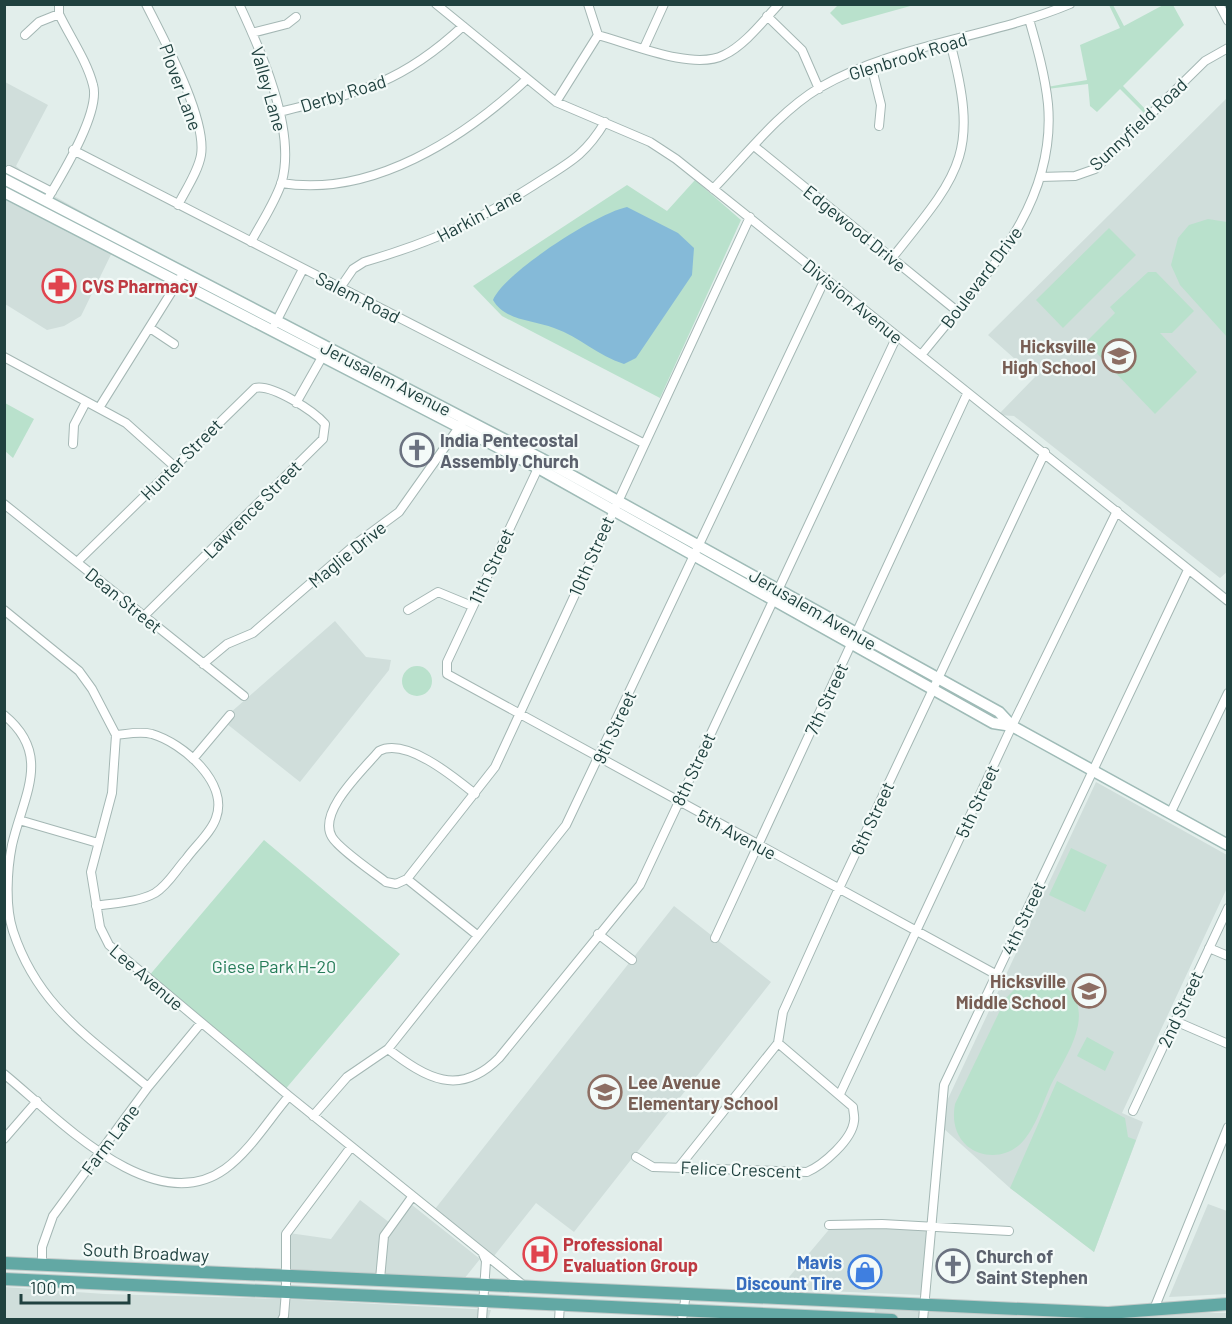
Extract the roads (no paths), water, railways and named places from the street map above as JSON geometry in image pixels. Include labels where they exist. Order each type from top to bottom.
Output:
[{"type":"main road","name":"Jerusalem Avenue","points":[[7,175],[49,196],[181,277]]},
{"type":"main road","name":"Jerusalem Avenue","points":[[4,192],[181,277],[540,463],[615,505],[694,556],[775,595],[935,684],[999,712],[1012,726],[1227,845]]},
{"type":"main road","name":"Jerusalem Avenue","points":[[615,505],[700,544],[775,595]]},
{"type":"main road","name":"South Broadway","points":[[4,1263],[924,1304]]},
{"type":"main road","name":"South Broadway","points":[[4,1279],[560,1305],[683,1315],[829,1318]]},
{"type":"main road","points":[[924,1304],[1108,1313],[1227,1304]]},
{"type":"main road","points":[[829,1318],[892,1320]]},
{"type":"street","points":[[49,196],[92,110],[94,91],[90,75],[59,14],[59,4]]},
{"type":"street","name":"Plover Lane","points":[[146,4],[183,82],[200,136],[201,156],[178,205]]},
{"type":"street","name":"Valley Lane","points":[[239,4],[252,33],[279,112],[284,142],[281,183],[251,242]]},
{"type":"street","name":"Division Avenue","points":[[436,4],[556,102],[650,142],[713,189],[922,354],[967,394],[1045,452],[1227,601]]},
{"type":"street","points":[[556,102],[598,35],[588,4]]},
{"type":"street","points":[[644,48],[664,4]]},
{"type":"street","points":[[598,35],[692,60],[712,59],[730,51],[779,4]]},
{"type":"street","name":"Glenbrook Road","points":[[713,189],[754,146],[819,88],[871,65],[1029,19],[1070,4]]},
{"type":"street","points":[[1219,4],[1227,21]]},
{"type":"street","points":[[25,35],[39,22],[59,14]]},
{"type":"street","points":[[767,16],[802,50],[819,88]]},
{"type":"street","points":[[252,33],[287,24],[296,17]]},
{"type":"street","name":"Boulevard Drive","points":[[922,354],[1014,238],[1031,206],[1047,147],[1048,106],[1045,76],[1029,19]]},
{"type":"street","name":"Derby Road","points":[[279,112],[380,84],[425,59],[463,27]]},
{"type":"street","points":[[892,258],[942,197],[953,177],[962,150],[965,108],[950,42]]},
{"type":"street","name":"Sunnyfield Road","points":[[1040,177],[1075,176],[1095,169],[1206,61],[1227,48]]},
{"type":"street","points":[[871,65],[881,105],[879,126]]},
{"type":"street","points":[[281,183],[322,186],[412,160],[468,129],[527,79]]},
{"type":"street","name":"Harkin Lane","points":[[340,288],[348,275],[364,262],[439,238],[488,214],[583,153],[605,122]]},
{"type":"street","name":"Edgewood Drive","points":[[754,146],[957,311]]},
{"type":"street","name":"Salem Road","points":[[73,150],[643,443]]},
{"type":"street","name":"10th Street","points":[[407,879],[495,767],[643,443],[750,217]]},
{"type":"street","points":[[274,326],[303,269]]},
{"type":"street","points":[[99,408],[181,277]]},
{"type":"street","name":"9th Street","points":[[313,1116],[347,1077],[388,1049],[566,825],[825,279]]},
{"type":"street","points":[[150,328],[174,344]]},
{"type":"street","name":"8th Street","points":[[388,1049],[424,1075],[441,1080],[462,1080],[481,1073],[499,1058],[598,933],[640,885],[897,336]]},
{"type":"street","points":[[296,403],[325,352]]},
{"type":"street","points":[[4,357],[136,429],[174,466]]},
{"type":"street","name":"Hunter Street","points":[[77,562],[255,388],[269,388],[296,403]]},
{"type":"street","name":"7th Street","points":[[715,938],[967,394]]},
{"type":"street","points":[[73,444],[74,425],[86,402]]},
{"type":"street","name":"Lawrence Street","points":[[144,616],[323,440],[325,424],[313,412],[296,403]]},
{"type":"street","name":"Maglie Drive","points":[[203,664],[227,644],[253,633],[357,543],[399,512],[462,423]]},
{"type":"street","name":"6th Street","points":[[679,1167],[778,1043],[783,1011],[838,889],[1045,452]]},
{"type":"street","name":"11th Street","points":[[447,674],[447,662],[540,463]]},
{"type":"street","name":"Dean Street","points":[[4,504],[244,696]]},
{"type":"street","name":"5th Street","points":[[840,1094],[1012,726],[1117,510]]},
{"type":"street","name":"4th Street","points":[[923,1320],[944,1085],[1188,570]]},
{"type":"street","points":[[408,610],[438,592],[472,606]]},
{"type":"street","points":[[4,610],[79,671],[92,689],[116,735],[151,734],[166,740],[193,759],[209,776],[217,791],[219,807],[212,825],[165,884],[155,893],[96,906]]},
{"type":"street","name":"5th Avenue","points":[[447,674],[997,975]]},
{"type":"street","points":[[1170,814],[1227,693]]},
{"type":"street","points":[[193,759],[230,715]]},
{"type":"street","points":[[4,716],[20,730],[31,752],[30,782],[10,856],[8,923],[34,980],[49,1002],[148,1087]]},
{"type":"street","name":"Lee Avenue","points":[[116,735],[112,793],[91,872],[102,933],[118,955],[526,1288]]},
{"type":"street","points":[[475,794],[453,776],[405,749],[386,747],[379,751],[331,810],[328,825],[336,841],[386,882],[396,884],[407,879],[477,935]]},
{"type":"street","points":[[19,820],[98,843]]},
{"type":"street","name":"2nd Street","points":[[1132,1111],[1227,908]]},
{"type":"street","points":[[598,933],[632,960]]},
{"type":"street","points":[[1209,948],[1227,956]]},
{"type":"street","points":[[1175,1021],[1227,1044]]},
{"type":"street","name":"Farm Lane","points":[[42,1265],[42,1247],[49,1223],[148,1087],[201,1023]]},
{"type":"street","name":"Felice Crescent","points":[[636,1157],[653,1167],[807,1172],[824,1164],[852,1127],[853,1107],[778,1043]]},
{"type":"street","points":[[4,1074],[124,1168],[148,1178],[172,1182],[196,1181],[216,1175],[232,1164],[289,1096]]},
{"type":"street","points":[[4,1139],[37,1101]]},
{"type":"street","points":[[1154,1309],[1227,1127]]},
{"type":"street","points":[[282,1320],[287,1277],[285,1234],[351,1147]]},
{"type":"street","points":[[380,1279],[384,1236],[412,1197]]},
{"type":"street","points":[[829,1225],[1009,1231]]},
{"type":"street","points":[[482,1320],[486,1261],[483,1254]]},
{"type":"street","points":[[683,1315],[686,1294]]},
{"type":"street","points":[[559,1320],[560,1305]]},
{"type":"water","points":[[627,207],[678,233],[694,248],[692,275],[636,358],[624,364],[615,361],[572,336],[546,325],[512,316],[498,307],[493,300],[501,288],[533,260],[595,220]]},
{"type":"place","name":"CVS Pharmacy","points":[[59,286]]},
{"type":"place","name":"Hicksville High School","points":[[1119,356]]},
{"type":"place","name":"India Pentecostal Assembly Church","points":[[417,450]]},
{"type":"place","name":"Hicksville Middle School","points":[[1089,991]]},
{"type":"place","name":"Lee Avenue Elementary School","points":[[605,1092]]},
{"type":"place","name":"Professional Evaluation Group","points":[[540,1254]]},
{"type":"place","name":"Church of Saint Stephen","points":[[953,1266]]},
{"type":"place","name":"Mavis Discount Tire","points":[[865,1272]]},
{"type":"park label","name":"Giese Park H-20","points":[[274,966]]}]
